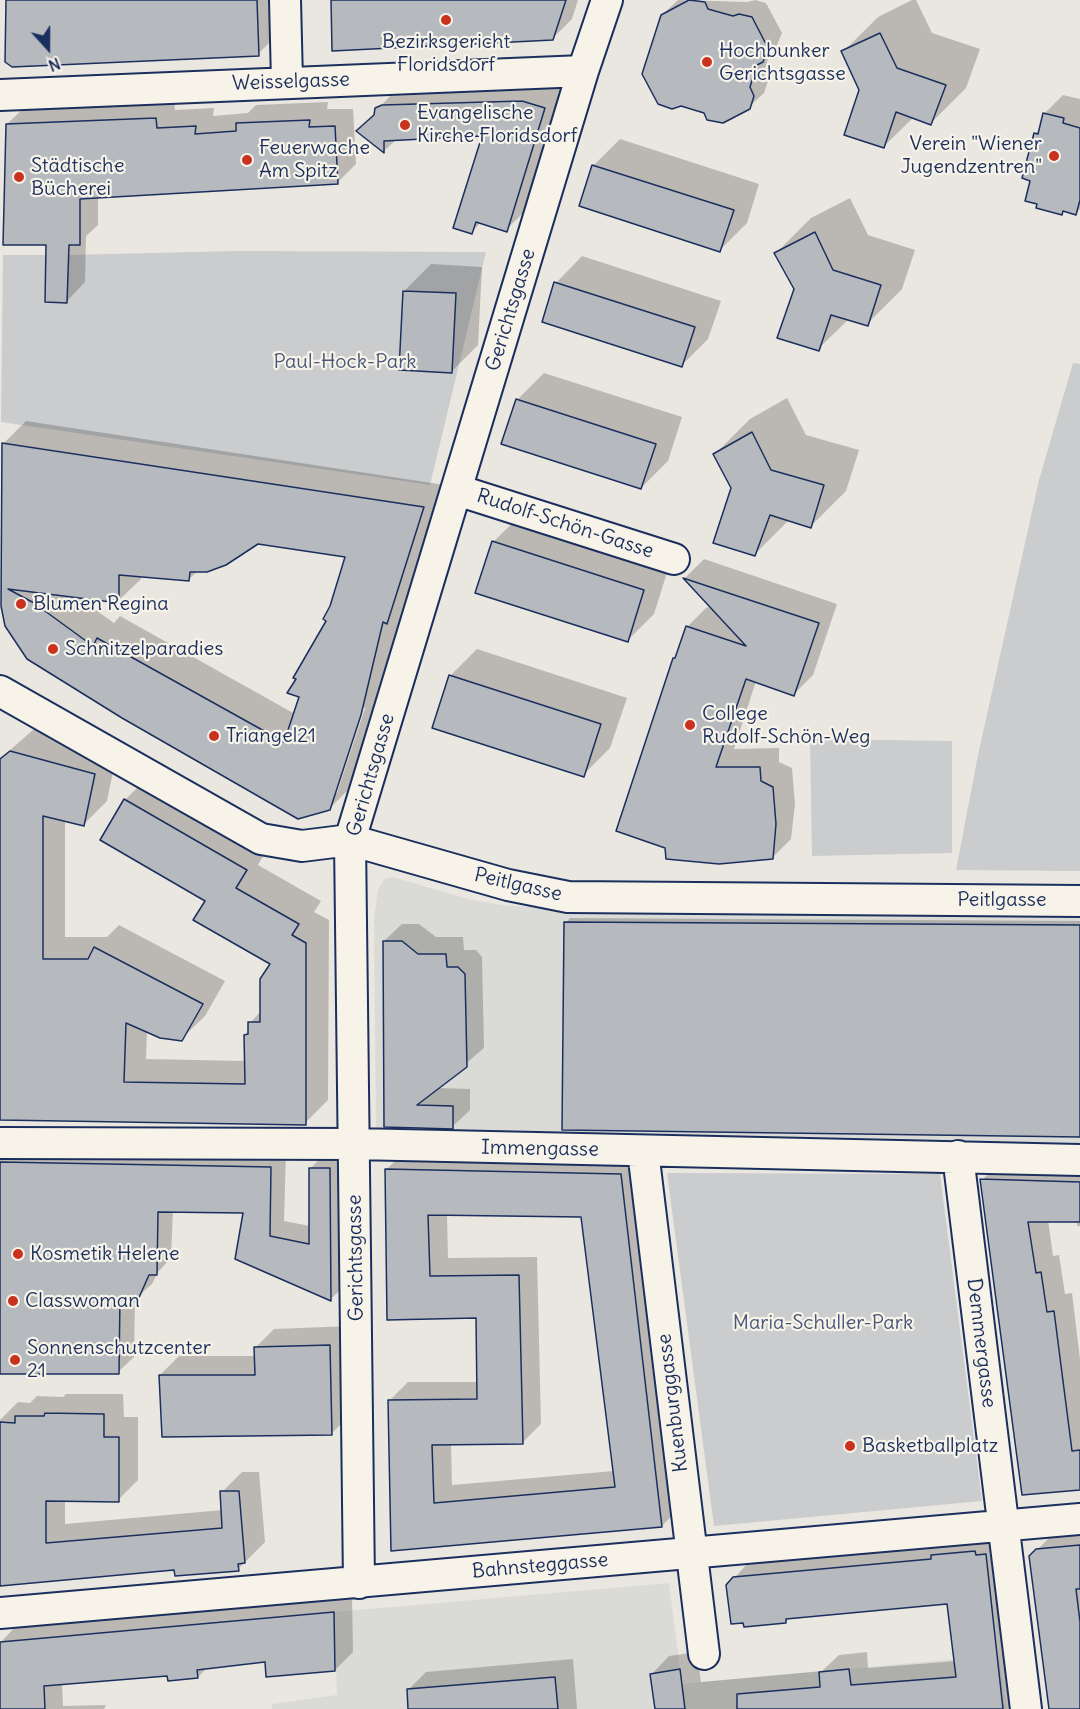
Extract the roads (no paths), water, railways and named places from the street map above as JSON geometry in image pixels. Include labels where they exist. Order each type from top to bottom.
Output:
[{"type":"street","points":[[285,0],[287,81]]},
{"type":"street","name":"Gerichtsgasse","points":[[359,1583],[350,840],[583,71],[607,0]]},
{"type":"street","name":"Weisselgasse","points":[[0,95],[287,81],[583,71]]},
{"type":"street","name":"Rudolf-Schön-Gasse","points":[[457,490],[674,559]]},
{"type":"street","name":"Peitlgasse","points":[[0,691],[261,839],[302,846],[350,840],[508,885],[568,897],[1080,901]]},
{"type":"street","name":"Immengasse","points":[[0,1143],[355,1144],[1080,1160]]},
{"type":"street","name":"Kuenburggasse","points":[[643,1151],[704,1654]]},
{"type":"street","name":"Demmergasse","points":[[958,1156],[1026,1709]]},
{"type":"street","name":"Bahnsteggasse","points":[[0,1613],[1080,1519]]},
{"type":"place","name":"Bezirksgericht Floridsdorf","points":[[446,20]]},
{"type":"place","name":"Hochbunker Gerichtsgasse","points":[[707,62]]},
{"type":"place","name":"Evangelische Kirche Floridsdorf","points":[[405,125]]},
{"type":"place","name":"Verein \"Wiener Jugendzentren\"","points":[[1054,156]]},
{"type":"place","name":"Feuerwache Am Spitz","points":[[247,160]]},
{"type":"place","name":"Städtische Bücherei","points":[[19,177]]},
{"type":"place","name":"Blumen Regina","points":[[21,604]]},
{"type":"place","name":"Schnitzelparadies","points":[[53,649]]},
{"type":"place","name":"College Rudolf-Schön-Weg","points":[[690,725]]},
{"type":"place","name":"Triangel21","points":[[214,736]]},
{"type":"place","name":"Kosmetik Helene","points":[[18,1254]]},
{"type":"place","name":"Classwoman","points":[[13,1301]]},
{"type":"place","name":"Sonnenschutzcenter 21","points":[[15,1360]]},
{"type":"place","name":"Basketballplatz","points":[[850,1446]]},
{"type":"park label","name":"Paul-Hock-Park","points":[[345,362]]},
{"type":"park label","name":"Maria-Schuller-Park","points":[[823,1323]]}]
